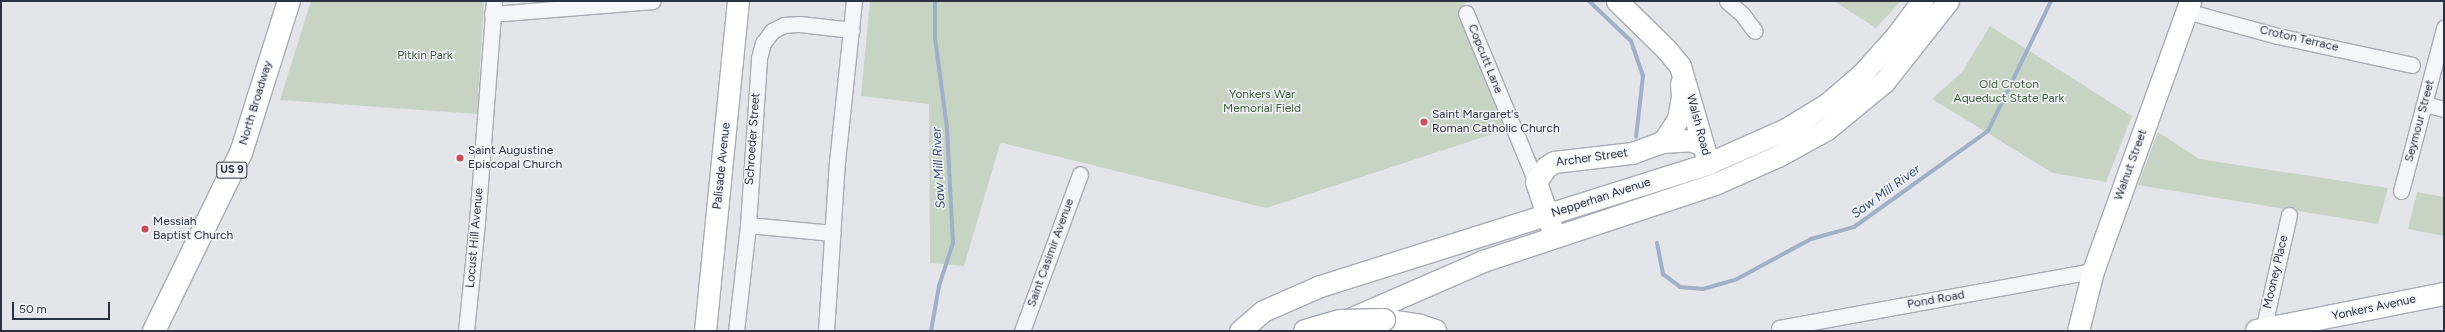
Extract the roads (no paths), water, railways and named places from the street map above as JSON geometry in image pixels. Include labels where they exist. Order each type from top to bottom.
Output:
[{"type":"main road","name":"North Broadway","points":[[154,331],[241,153],[289,1]]},
{"type":"main road","name":"Palisade Avenue","points":[[705,331],[738,1]]},
{"type":"main road","name":"Walsh Road","points":[[1617,1],[1668,50],[1680,66],[1715,184]]},
{"type":"main road","name":"Nepperhan Avenue","points":[[1240,331],[1263,311],[1320,286],[1546,216],[1706,154],[1786,129],[1827,104],[1862,74],[1896,36],[1922,1]]},
{"type":"main road","name":"Nepperhan Avenue","points":[[1325,331],[1373,307],[1483,261],[1715,184],[1796,146],[1827,129],[1857,106],[1884,82],[1948,1]]},
{"type":"main road","name":"Walnut Street","points":[[2078,331],[2093,272],[2188,6]]},
{"type":"main road","name":"Walsh Road","points":[[1662,142],[1678,119],[1682,98],[1680,66]]},
{"type":"main road","name":"Archer Street","points":[[1536,182],[1546,167],[1554,162],[1632,153],[1662,142],[1689,140],[1706,154]]},
{"type":"main road","name":"Copcutt Lane","points":[[1536,182],[1546,216],[1555,238]]},
{"type":"main road","name":"Yonkers Avenue","points":[[2260,330],[2329,325],[2373,307],[2444,294]]},
{"type":"main road","points":[[1305,331],[1340,321],[1384,320],[1420,326],[1435,331]]},
{"type":"street","points":[[493,8],[652,1]]},
{"type":"street","points":[[826,331],[837,162],[854,1]]},
{"type":"street","points":[[1727,1],[1742,14],[1754,32]]},
{"type":"street","name":"Croton Terrace","points":[[2188,6],[2278,36],[2412,65]]},
{"type":"street","name":"Locust Hill Avenue","points":[[466,331],[477,222],[493,8]]},
{"type":"street","name":"Copcutt Lane","points":[[1466,13],[1536,182]]},
{"type":"street","name":"Schroeder Street","points":[[736,331],[748,225],[759,58],[763,43],[772,31],[784,25],[800,24],[852,30]]},
{"type":"street","name":"Seymour Street","points":[[2401,191],[2444,28]]},
{"type":"street","points":[[2425,104],[2444,109]]},
{"type":"street","points":[[1522,150],[1534,158],[1554,162]]},
{"type":"street","name":"Saint Casimir Avenue","points":[[1022,331],[1080,174]]},
{"type":"street","name":"Mooney Place","points":[[2260,330],[2289,215]]},
{"type":"street","points":[[748,225],[833,233]]},
{"type":"street","name":"Pond Road","points":[[1779,328],[1833,325],[2093,272]]},
{"type":"waterway","name":"Saw Mill River","points":[[931,331],[939,286],[953,243],[947,128],[935,38],[935,1]]},
{"type":"waterway","name":"Saw Mill River","points":[[1589,1],[1631,41],[1643,76],[1636,137]]},
{"type":"waterway","name":"Saw Mill River","points":[[1657,243],[1663,274],[1680,287],[1703,289],[1737,279],[1811,239],[1854,227],[1988,131],[2051,1]]},
{"type":"place","name":"Saint Margaret's Roman Catholic Church","points":[[1424,122]]},
{"type":"place","name":"Saint Augustine Episcopal Church","points":[[460,158]]},
{"type":"place","name":"Messiah Baptist Church","points":[[145,229]]},
{"type":"park label","name":"Pitkin Park","points":[[425,56]]},
{"type":"park label","name":"Old Croton Aqueduct State Park","points":[[2009,92]]},
{"type":"park label","name":"Yonkers War Memorial Field","points":[[1262,102]]}]
